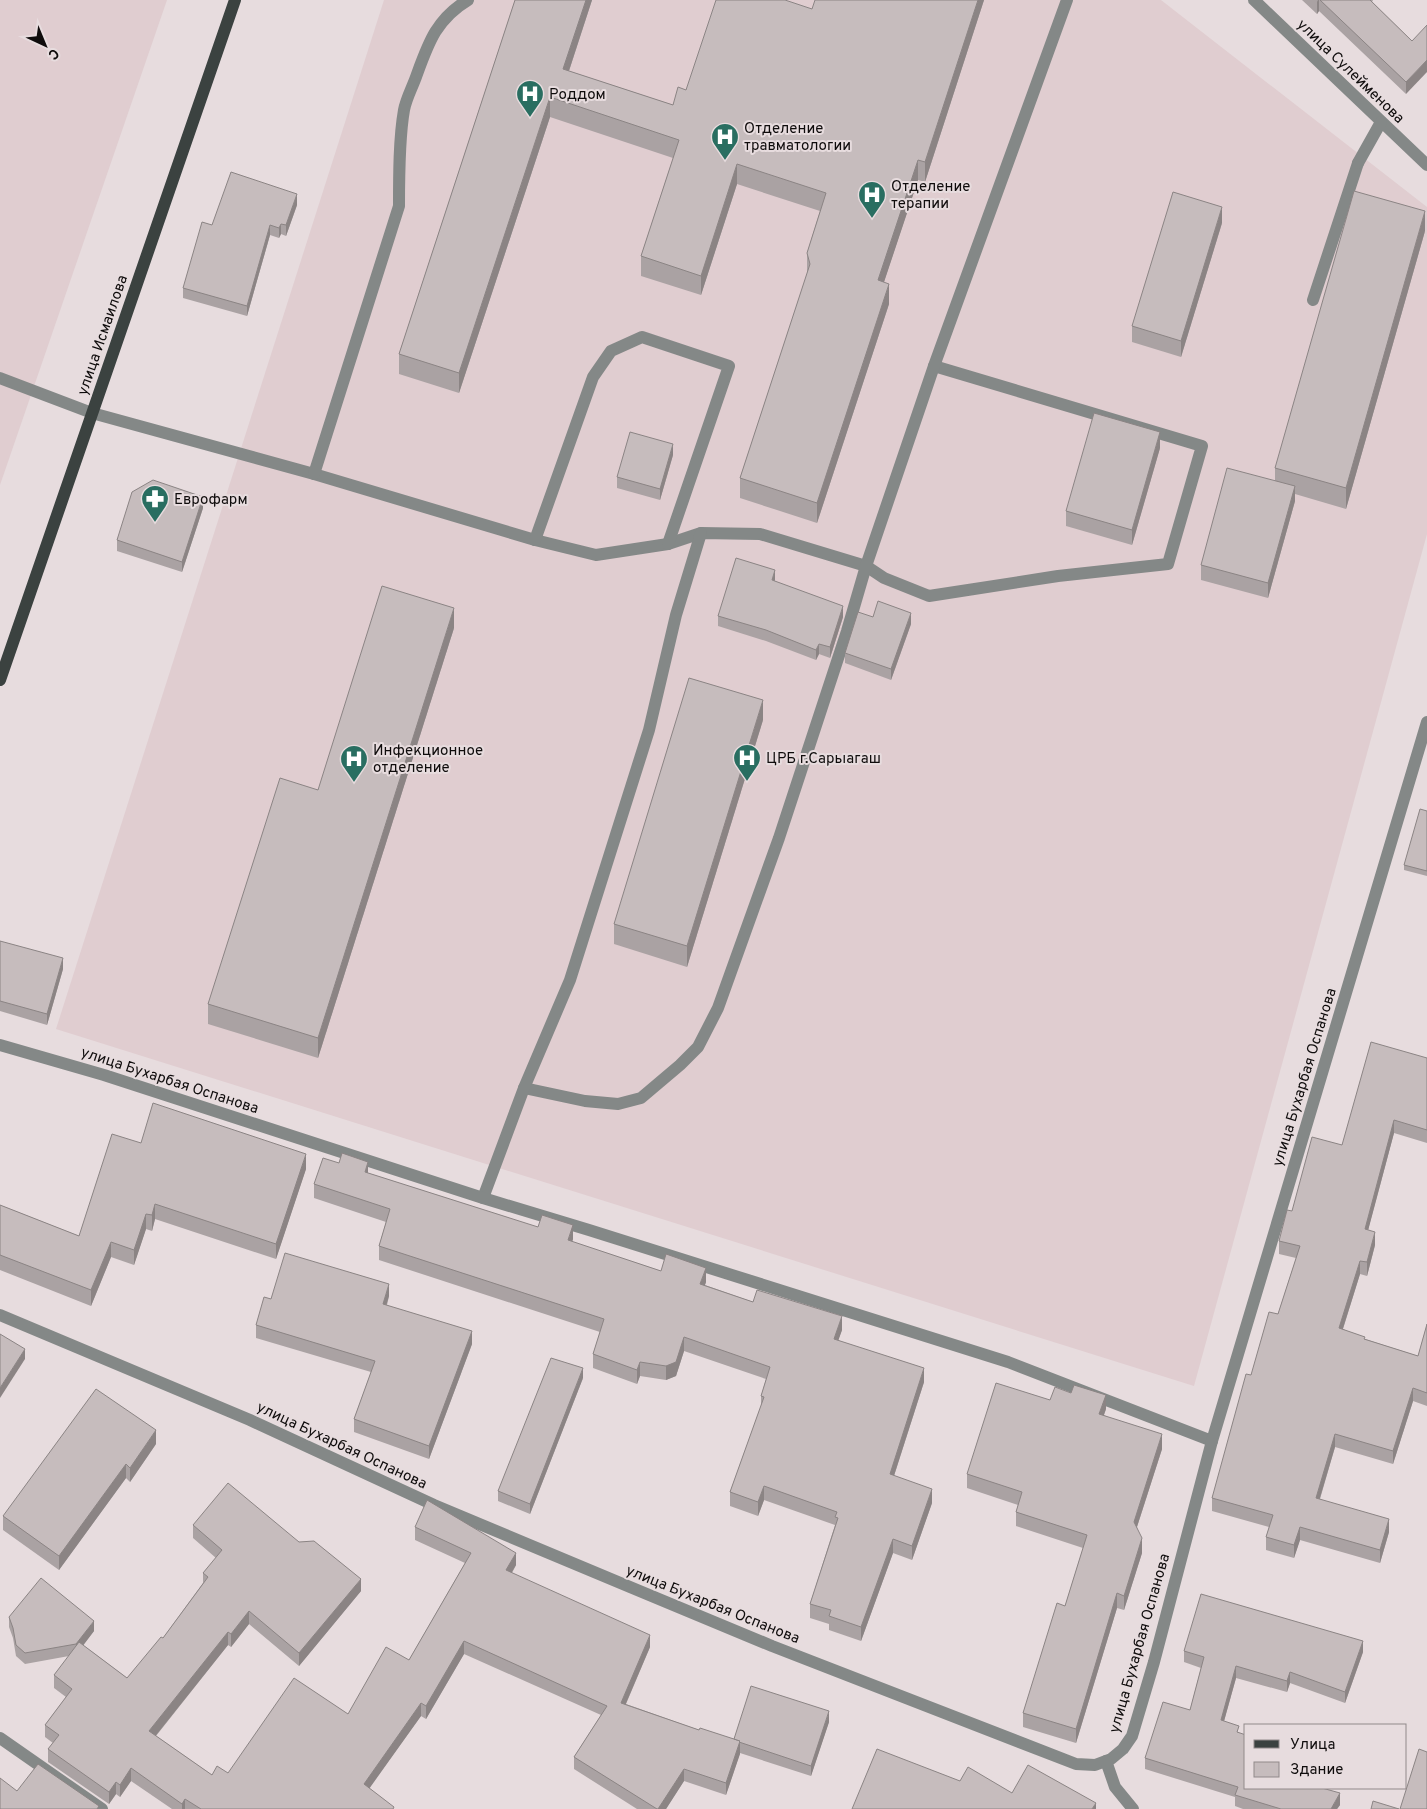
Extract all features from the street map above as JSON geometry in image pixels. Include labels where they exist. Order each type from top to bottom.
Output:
[{"type":"main road","name":"улица Исмаилова","points":[[0,680],[235,0]]},
{"type":"street","points":[[314,474],[400,206],[399,168],[404,109],[430,41],[442,20],[455,7],[468,0]]},
{"type":"street","points":[[524,1088],[585,1101],[618,1104],[641,1098],[680,1065],[698,1046],[718,1008],[776,846],[847,631],[866,566],[934,366],[1067,0]]},
{"type":"street","name":"улица Сулейменова","points":[[1254,0],[1427,165]]},
{"type":"street","points":[[1313,300],[1358,163],[1380,122]]},
{"type":"street","points":[[535,540],[593,377],[611,352],[642,336],[729,366],[668,544]]},
{"type":"street","points":[[0,378],[92,412],[314,474],[535,540],[596,555],[668,544],[701,533],[760,534],[866,566],[884,578],[929,596],[1058,576],[1168,564],[1202,446],[934,366]]},
{"type":"street","points":[[482,1198],[524,1088],[570,980],[649,730],[676,615],[701,533]]},
{"type":"street","name":"улица Бухарбая Оспанова","points":[[0,1315],[250,1420],[434,1505],[772,1646],[1076,1764],[1095,1765],[1111,1759],[1123,1750],[1132,1736],[1154,1662],[1212,1441],[1427,722]]},
{"type":"street","name":"улица Бухарбая Оспанова","points":[[0,1045],[104,1075],[482,1198],[1008,1362],[1212,1441]]},
{"type":"street","points":[[0,1738],[102,1809]]},
{"type":"street","points":[[1106,1761],[1115,1787],[1133,1809]]},
{"type":"shaded area","points":[[0,0],[167,0],[0,485]]},
{"type":"shaded area","name":"ЦРБ г.Сарыагаш","points":[[384,0],[1161,0],[1427,207],[1427,534],[1194,1386],[56,1029]]},
{"type":"building","points":[[515,0],[586,0],[563,69],[673,105],[678,87],[686,90],[716,0],[785,0],[812,9],[815,0],[978,0],[925,162],[918,160],[878,280],[889,284],[817,503],[740,478],[810,264],[807,253],[826,193],[737,164],[701,276],[641,256],[679,140],[550,97],[459,373],[399,354]]},
{"type":"building","points":[[1320,0],[1370,0],[1412,41],[1427,25],[1427,60],[1406,82]]},
{"type":"building","points":[[231,172],[297,194],[286,225],[281,224],[279,228],[270,225],[247,306],[183,288],[202,222],[212,225]]},
{"type":"building","points":[[1354,191],[1425,211],[1346,488],[1275,468]]},
{"type":"building","points":[[1173,192],[1222,207],[1181,341],[1132,326]]},
{"type":"building","points":[[1094,413],[1160,432],[1132,530],[1066,511]]},
{"type":"building","points":[[630,432],[673,444],[660,489],[617,477]]},
{"type":"building","points":[[1227,468],[1295,486],[1268,583],[1201,565]]},
{"type":"building","points":[[153,480],[203,497],[182,562],[117,540],[132,492]]},
{"type":"building","points":[[736,558],[775,570],[772,580],[843,606],[830,647],[819,644],[816,650],[766,630],[718,616]]},
{"type":"building","name":"Инфекционное отделение","points":[[382,586],[454,608],[318,1038],[208,1004],[280,778],[318,790]]},
{"type":"building","points":[[878,601],[911,613],[891,669],[845,653],[858,612],[873,617]]},
{"type":"building","points":[[689,678],[763,700],[687,946],[614,924]]},
{"type":"building","points":[[1420,809],[1427,811],[1427,871],[1404,865]]},
{"type":"building","points":[[0,941],[63,958],[47,1014],[0,1001]]},
{"type":"building","points":[[1371,1042],[1427,1058],[1427,1130],[1394,1120],[1365,1229],[1375,1232],[1367,1262],[1360,1261],[1339,1328],[1365,1337],[1364,1339],[1418,1356],[1427,1324],[1427,1393],[1413,1388],[1393,1451],[1335,1434],[1316,1498],[1389,1519],[1380,1550],[1300,1527],[1294,1545],[1266,1537],[1273,1515],[1212,1498],[1246,1374],[1251,1375],[1269,1312],[1278,1314],[1300,1246],[1279,1241],[1287,1210],[1292,1211],[1312,1137],[1342,1145]]},
{"type":"building","points":[[153,1103],[306,1154],[276,1244],[155,1204],[152,1215],[146,1214],[134,1250],[111,1242],[91,1290],[0,1255],[0,1205],[79,1236],[112,1134],[141,1143]]},
{"type":"building","points":[[342,1153],[368,1162],[365,1172],[538,1227],[542,1215],[573,1225],[568,1240],[661,1271],[666,1254],[706,1268],[700,1284],[753,1302],[757,1290],[842,1316],[834,1339],[924,1368],[890,1474],[932,1489],[912,1546],[893,1539],[861,1627],[829,1616],[831,1610],[810,1604],[838,1518],[835,1517],[837,1512],[764,1486],[758,1502],[730,1492],[764,1397],[761,1396],[770,1367],[684,1337],[676,1362],[666,1366],[640,1362],[637,1370],[593,1354],[604,1319],[379,1246],[390,1209],[314,1184],[323,1158],[339,1163]]},
{"type":"building","points":[[285,1253],[389,1284],[383,1304],[472,1331],[429,1446],[354,1419],[375,1361],[256,1325],[264,1297],[271,1299]]},
{"type":"building","points":[[0,1334],[25,1349],[0,1388]]},
{"type":"building","points":[[551,1358],[583,1368],[530,1504],[498,1491]]},
{"type":"building","points":[[996,1383],[1050,1400],[1055,1387],[1071,1393],[1074,1385],[1106,1395],[1099,1414],[1162,1434],[1134,1522],[1142,1538],[1124,1596],[1117,1593],[1076,1729],[1023,1713],[1057,1603],[1065,1606],[1087,1535],[1016,1512],[1022,1492],[967,1474]]},
{"type":"building","points":[[96,1389],[156,1430],[130,1468],[126,1464],[59,1556],[3,1516]]},
{"type":"building","points":[[228,1483],[299,1542],[314,1541],[361,1579],[299,1653],[249,1611],[231,1634],[228,1632],[149,1731],[212,1775],[217,1766],[228,1773],[294,1678],[348,1714],[386,1647],[409,1660],[471,1553],[415,1527],[427,1500],[516,1553],[506,1570],[650,1635],[621,1703],[699,1730],[700,1728],[740,1741],[726,1783],[684,1769],[657,1809],[574,1757],[607,1706],[464,1641],[426,1706],[421,1703],[364,1784],[394,1807],[393,1809],[201,1809],[185,1799],[182,1804],[131,1768],[120,1785],[116,1782],[109,1792],[48,1749],[59,1735],[45,1725],[72,1689],[54,1675],[79,1642],[127,1678],[161,1637],[163,1638],[208,1577],[203,1573],[222,1550],[193,1525]]},
{"type":"building","points":[[41,1578],[94,1621],[76,1644],[25,1653],[16,1645],[9,1617]]},
{"type":"building","points":[[1201,1594],[1363,1641],[1345,1692],[1290,1672],[1287,1681],[1236,1666],[1221,1720],[1239,1726],[1237,1732],[1244,1734],[1244,1789],[1326,1789],[1340,1793],[1331,1809],[1281,1809],[1235,1795],[1238,1787],[1145,1758],[1163,1702],[1190,1710],[1204,1657],[1184,1651]]},
{"type":"building","points":[[751,1686],[829,1711],[811,1766],[734,1739]]},
{"type":"building","points":[[877,1749],[960,1781],[968,1767],[1012,1793],[1028,1765],[1096,1803],[1092,1809],[852,1809]]},
{"type":"building","points":[[1419,1749],[1427,1752],[1427,1809],[1400,1809]]},
{"type":"building","points":[[38,1764],[99,1806],[97,1809],[0,1809],[0,1778],[17,1791]]},
{"type":"building","points":[[1373,1801],[1399,1809],[1371,1809]]},
{"type":"place","name":"Роддом","points":[[530,118]]},
{"type":"place","name":"Отделение травматологии","points":[[725,161]]},
{"type":"place","name":"Отделение терапии","points":[[872,219]]},
{"type":"place","name":"Еврофарм","points":[[155,523]]},
{"type":"place","name":"ЦРБ г.Сарыагаш","points":[[747,782]]},
{"type":"place","name":"Инфекционное отделение","points":[[354,783]]}]
